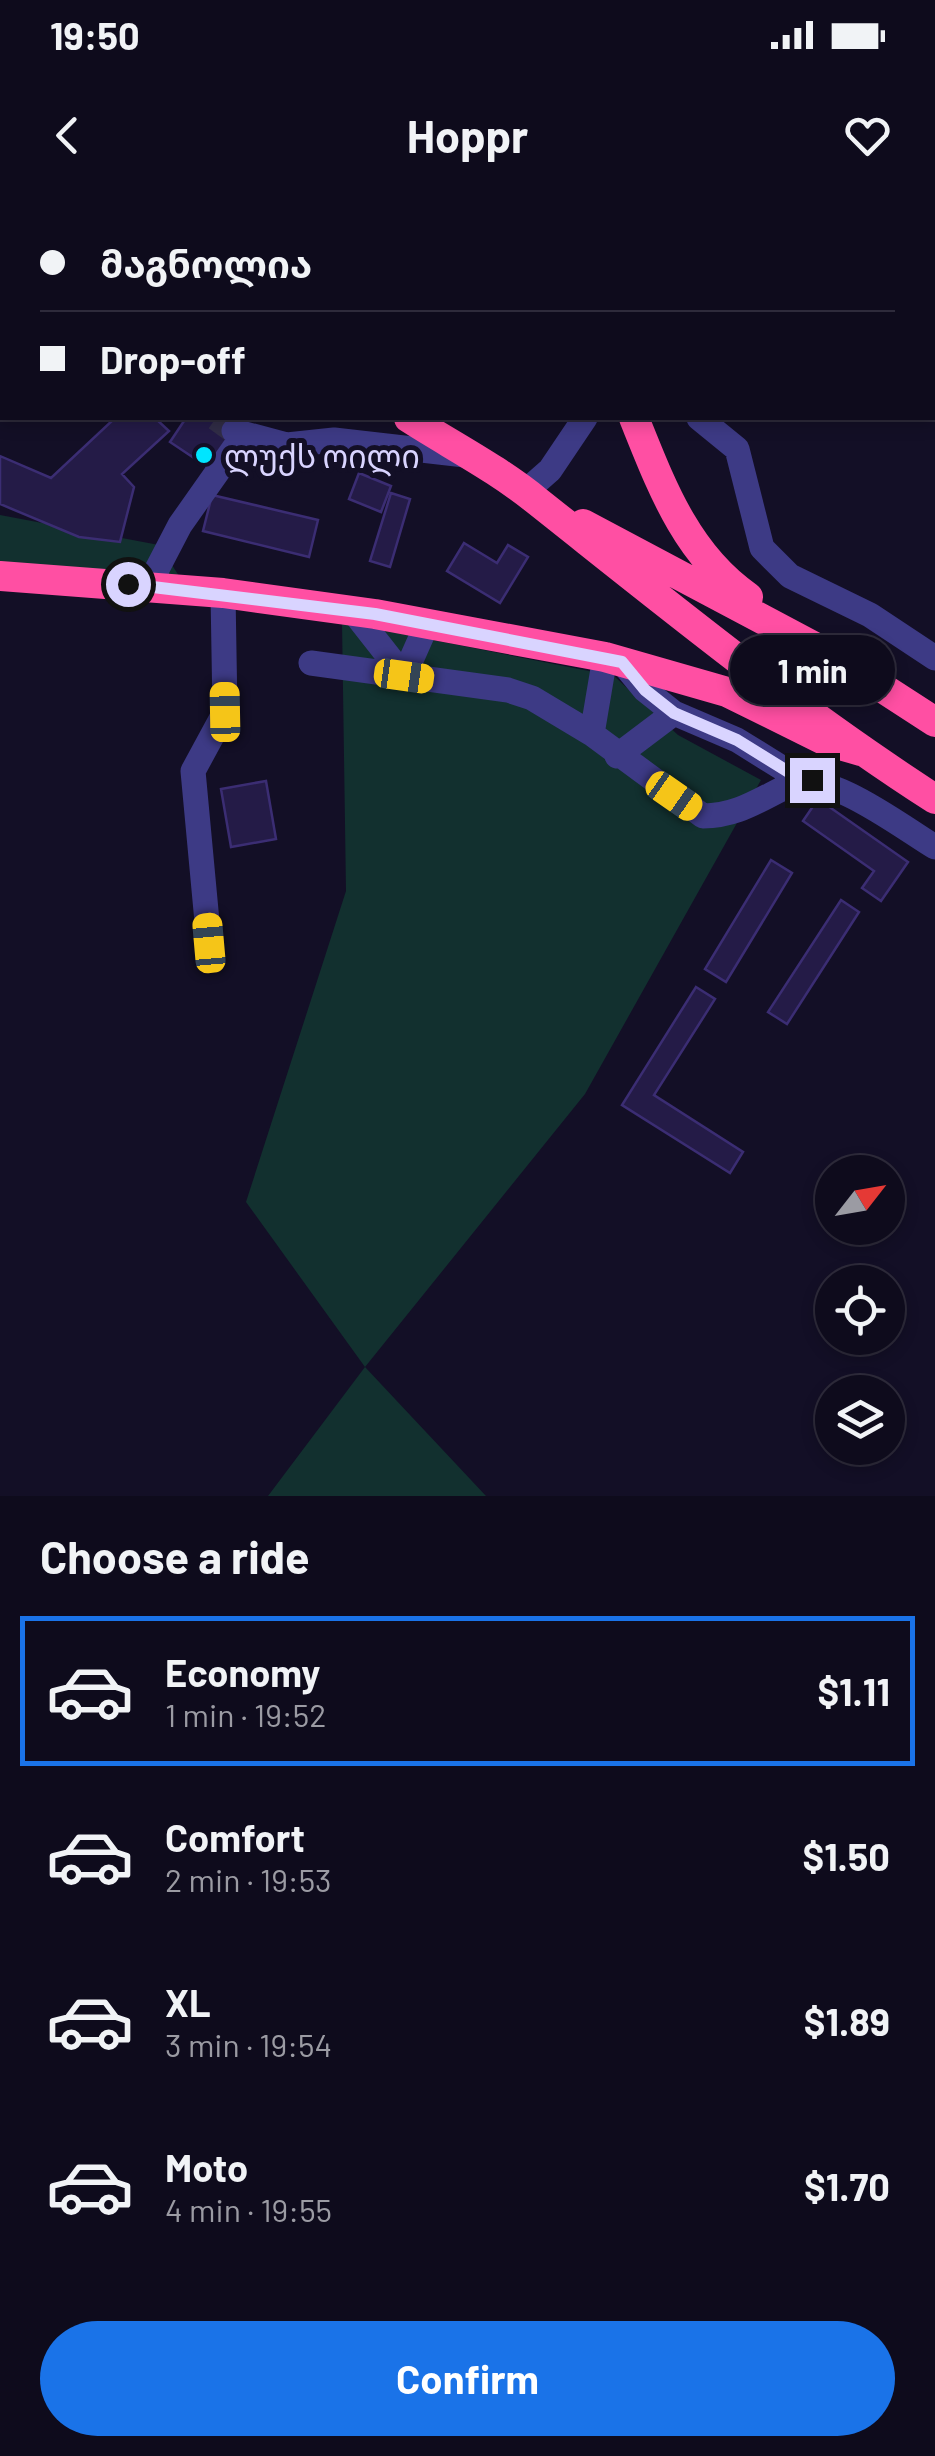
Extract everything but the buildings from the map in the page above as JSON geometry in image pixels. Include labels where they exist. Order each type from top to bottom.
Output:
[{"type":"highway","points":[[412,420],[530,496],[842,662]]},
{"type":"highway","points":[[635,420],[668,502],[694,545],[741,592],[935,722]]},
{"type":"highway","points":[[530,496],[589,546],[861,752],[935,799]]},
{"type":"highway","points":[[0,576],[222,593],[353,611],[614,660],[727,692],[826,742],[861,752]]},
{"type":"street","points":[[530,496],[585,420]]},
{"type":"street","points":[[701,420],[736,448],[762,548],[790,576],[870,615],[935,658]]},
{"type":"street","points":[[161,586],[154,573],[238,434],[287,445],[334,440],[374,442],[468,456]]},
{"type":"street","points":[[209,943],[193,771],[225,712],[222,593]]},
{"type":"street","points":[[353,611],[404,676]]},
{"type":"street","points":[[404,676],[427,624]]},
{"type":"street","points":[[592,734],[614,660],[674,713],[737,740],[803,781],[842,791],[935,847]]},
{"type":"street","points":[[311,664],[508,690],[592,734],[703,816],[753,806],[803,781]]},
{"type":"street","points":[[617,756],[674,713]]},
{"type":"green space","points":[[0,515],[159,545],[192,596],[0,586]]},
{"type":"green space","points":[[342,622],[614,676],[678,735],[761,780],[585,1094],[365,1367],[246,1202],[346,891]]},
{"type":"green space","points":[[365,1367],[486,1496],[268,1496]]},
{"type":"tunnel","points":[[219,420],[234,431]]},
{"type":"place","name":"ლუქს ოილი","points":[[204,455]]},
{"type":"route","points":[[128,584],[375,614],[605,657],[622,662],[645,690],[674,713],[737,740],[803,781],[812,780]]}]
